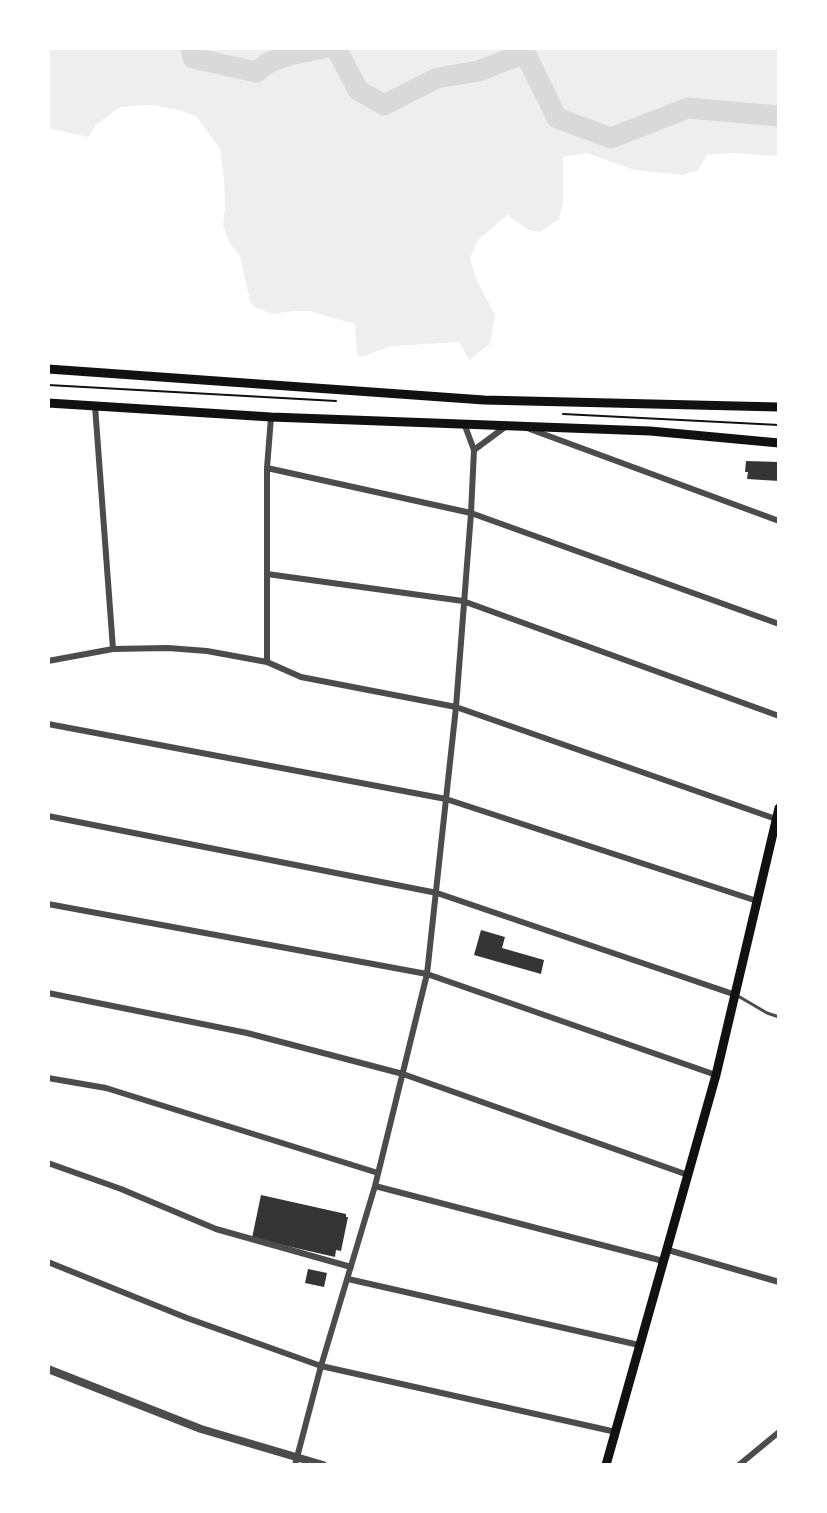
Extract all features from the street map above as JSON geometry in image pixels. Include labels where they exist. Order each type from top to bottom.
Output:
[{"type":"main road","points":[[48,369],[484,400],[779,407]]},
{"type":"main road","points":[[48,403],[272,417],[650,432],[779,443]]},
{"type":"main road","points":[[606,1465],[716,1075],[779,808]]},
{"type":"street","points":[[95,406],[113,649]]},
{"type":"street","points":[[267,662],[267,468],[272,417]]},
{"type":"street","points":[[296,1461],[321,1366],[375,1186],[427,974],[456,707],[471,513],[474,450],[465,426]]},
{"type":"street","points":[[474,450],[505,427]]},
{"type":"street","points":[[526,428],[779,521]]},
{"type":"street","points":[[267,468],[471,513],[779,624]]},
{"type":"street","points":[[267,574],[463,601],[779,716]]},
{"type":"street","points":[[48,662],[113,649],[168,648],[207,651],[267,662],[301,677],[456,707],[776,819]]},
{"type":"street","points":[[48,724],[446,799],[757,902]]},
{"type":"street","points":[[48,816],[437,892],[736,996]]},
{"type":"street","points":[[48,904],[427,974],[716,1075]]},
{"type":"street","points":[[48,993],[247,1033],[403,1074],[688,1175]]},
{"type":"street","points":[[48,1078],[106,1088],[378,1173]]},
{"type":"street","points":[[48,1163],[121,1189],[216,1229],[351,1267]]},
{"type":"street","points":[[375,1186],[663,1262]]},
{"type":"street","points":[[668,1250],[779,1282]]},
{"type":"street","points":[[48,1262],[187,1318],[321,1366],[615,1432]]},
{"type":"street","points":[[348,1279],[639,1345]]},
{"type":"street","points":[[48,1369],[201,1429],[296,1461],[323,1465]]},
{"type":"street","points":[[739,1465],[779,1432]]},
{"type":"lane","points":[[736,996],[779,1017]]},
{"type":"path","points":[[74,404],[76,371]]},
{"type":"shaded area","points":[[48,48],[779,48],[779,156],[729,153],[707,155],[698,170],[684,175],[635,170],[586,153],[563,157],[563,202],[559,219],[540,232],[529,230],[507,215],[477,241],[470,259],[477,281],[495,315],[490,344],[469,360],[459,342],[392,346],[361,357],[357,355],[355,324],[310,311],[272,314],[255,307],[250,301],[240,256],[230,244],[223,226],[224,179],[220,149],[197,117],[179,110],[152,105],[120,107],[97,124],[88,137],[48,128]]},
{"type":"building","points":[[746,461],[779,462],[779,481],[747,479]]},
{"type":"building","points":[[481,930],[505,937],[502,948],[544,960],[541,974],[474,955]]},
{"type":"building","points":[[261,1195],[346,1214],[348,1217],[341,1251],[336,1250],[335,1257],[252,1238]]},
{"type":"building","points":[[308,1269],[327,1273],[324,1287],[305,1283]]},
{"type":"waterway","points":[[191,48],[193,58],[256,72],[268,63],[289,55],[324,48]]},
{"type":"waterway","points":[[336,48],[358,90],[384,105],[437,78],[479,71],[525,53],[557,118],[611,138],[688,108],[779,116]]}]
